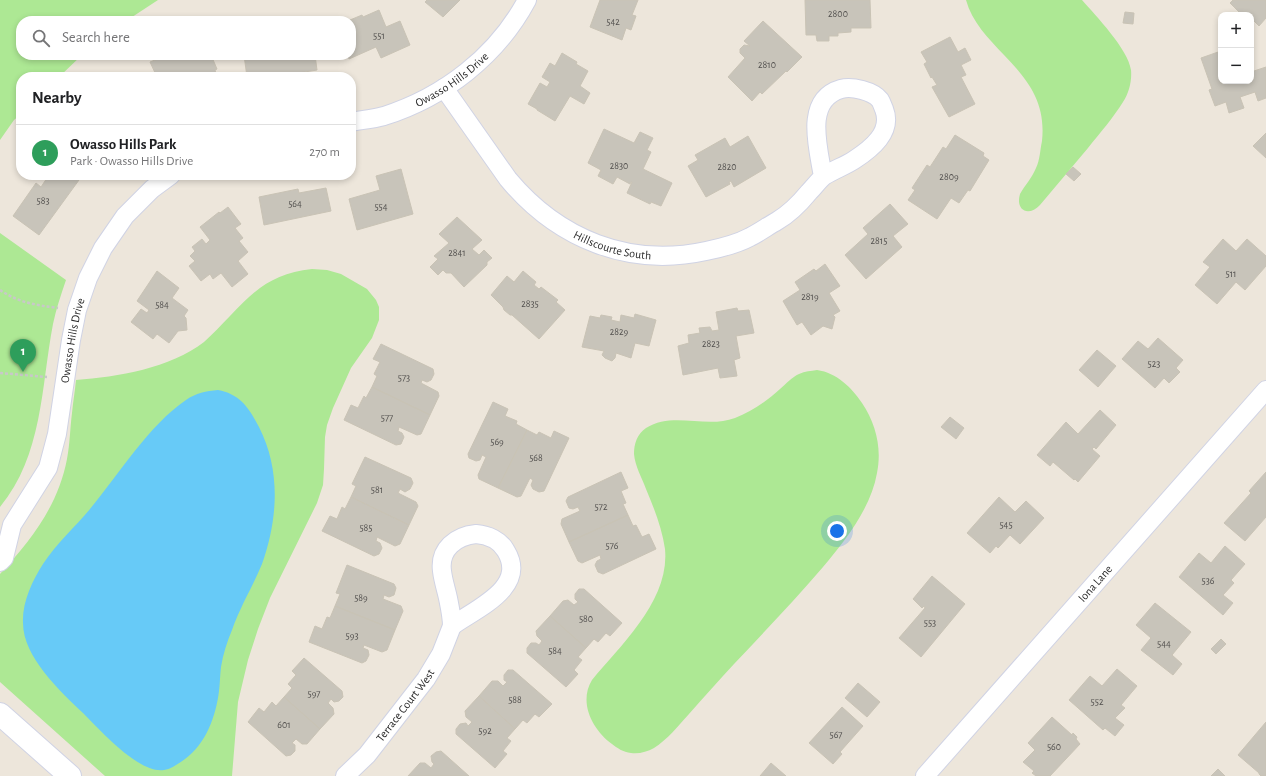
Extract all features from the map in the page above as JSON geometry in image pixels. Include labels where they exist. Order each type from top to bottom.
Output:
[{"type":"street","name":"Owasso Hills Drive","points":[[356,121],[383,116],[417,103],[444,88],[480,61],[504,36],[528,0]]},
{"type":"street","name":"Hillscourte South","points":[[444,88],[508,179],[516,189],[539,211],[567,230],[595,244],[628,253],[659,256],[690,255],[720,248],[750,237],[779,220],[800,202],[823,177],[854,161],[875,144],[885,130],[886,116],[880,100],[866,91],[848,87],[834,91],[823,102],[817,116],[815,130],[823,177]]},
{"type":"street","name":"Owasso Hills Drive","points":[[0,562],[4,558],[6,528],[48,468],[57,434],[77,310],[88,278],[103,248],[125,216],[152,189],[164,180]]},
{"type":"street","name":"Iona Lane","points":[[925,776],[1266,390]]},
{"type":"street","name":"Terrace Court West","points":[[345,776],[367,755],[426,680],[439,658],[452,626],[450,607],[442,571],[442,559],[446,550],[453,542],[464,536],[481,534],[491,537],[500,544],[508,554],[512,567],[509,580],[501,592],[495,597],[452,626]]},
{"type":"street","points":[[0,714],[70,776]]},
{"type":"path","points":[[0,290],[5,294],[29,304],[77,310]]},
{"type":"path","points":[[0,373],[65,379]]},
{"type":"green space","points":[[0,0],[158,0],[134,16],[16,16],[16,60],[77,60],[64,72],[16,72],[16,118],[0,140]]},
{"type":"green space","points":[[966,0],[1082,0],[1111,33],[1129,62],[1131,70],[1130,83],[1127,95],[1123,102],[1111,120],[1088,148],[1040,205],[1032,211],[1021,208],[1019,205],[1019,200],[1020,194],[1034,172],[1039,158],[1043,127],[1038,104],[1034,94],[1021,74],[976,23]]},
{"type":"green space","points":[[0,233],[66,280],[53,324],[33,443],[25,465],[14,487],[0,507]]},
{"type":"green space","points":[[312,269],[327,270],[341,274],[367,289],[376,300],[379,307],[379,320],[372,338],[351,368],[333,408],[327,425],[323,485],[317,503],[270,598],[248,660],[238,702],[232,776],[105,776],[0,682],[0,574],[42,521],[57,492],[63,476],[68,453],[76,380],[126,374],[160,365],[176,358],[204,342],[239,306],[266,284],[287,274]]},
{"type":"green space","points":[[817,370],[831,374],[848,386],[867,411],[877,436],[879,454],[877,473],[874,486],[863,511],[848,535],[823,567],[668,737],[659,745],[646,752],[634,753],[620,750],[605,738],[594,724],[587,707],[587,698],[588,689],[592,680],[629,637],[652,604],[660,586],[664,568],[665,549],[662,533],[655,511],[639,472],[634,454],[638,436],[643,430],[656,423],[678,420],[713,422],[735,418],[747,413],[764,402],[796,375]]},
{"type":"water","points":[[218,390],[238,398],[243,403],[255,420],[266,443],[274,477],[275,495],[271,530],[262,564],[239,613],[225,648],[221,667],[218,700],[209,729],[199,746],[185,759],[175,766],[164,770],[154,769],[143,765],[120,749],[54,684],[44,672],[29,648],[25,636],[23,623],[24,608],[32,585],[48,557],[90,509],[147,436],[172,410],[186,400],[201,393]]},
{"type":"building","points":[[427,0],[460,0],[443,17],[425,2]]},
{"type":"building","points":[[600,0],[638,0],[632,15],[636,16],[631,30],[626,28],[622,40],[590,27]]},
{"type":"building","points":[[805,0],[870,0],[871,28],[851,28],[851,32],[838,33],[838,36],[829,36],[829,41],[817,41],[816,35],[806,35]]},
{"type":"building","points":[[1233,0],[1266,0],[1266,18],[1259,26],[1254,21],[1254,12],[1239,12],[1230,3]]},
{"type":"building","points":[[379,10],[386,27],[400,21],[410,45],[381,58],[376,47],[356,56],[356,18],[362,15],[363,17]]},
{"type":"building","points":[[1125,12],[1134,13],[1133,24],[1123,23]]},
{"type":"building","points":[[763,21],[802,57],[762,94],[760,92],[752,101],[728,77],[745,58],[740,53],[740,49],[744,45],[750,46],[744,41]]},
{"type":"building","points":[[950,37],[958,52],[965,48],[971,60],[961,65],[966,75],[961,77],[975,104],[949,117],[932,87],[937,85],[932,77],[931,78],[924,64],[927,62],[921,52]]},
{"type":"building","points":[[1218,52],[1218,84],[1254,84],[1254,71],[1266,67],[1266,98],[1258,101],[1255,92],[1240,97],[1244,108],[1229,113],[1226,102],[1215,106],[1209,90],[1212,89],[1201,58]]},
{"type":"building","points":[[562,53],[588,71],[580,86],[590,93],[584,104],[570,96],[555,121],[528,104],[540,83],[547,87],[550,82],[542,77],[550,63],[555,66]]},
{"type":"building","points":[[155,60],[213,60],[217,69],[215,70],[216,72],[155,72],[150,62]]},
{"type":"building","points":[[245,60],[316,60],[317,70],[305,72],[246,72]]},
{"type":"building","points":[[604,129],[634,143],[640,132],[653,138],[647,150],[651,152],[643,169],[672,183],[661,206],[651,202],[650,204],[627,193],[632,182],[630,184],[617,177],[613,184],[598,176],[601,170],[588,163]]},
{"type":"building","points":[[1266,133],[1266,158],[1253,146]]},
{"type":"building","points":[[955,135],[984,153],[983,156],[989,160],[970,191],[968,190],[959,203],[951,198],[937,219],[908,200],[915,190],[912,188],[927,165],[930,167],[943,147],[946,149]]},
{"type":"building","points":[[748,136],[766,168],[734,187],[731,181],[729,182],[730,184],[706,197],[688,166],[698,160],[695,155],[725,138],[730,147]]},
{"type":"building","points":[[1073,167],[1081,174],[1074,181],[1066,174]]},
{"type":"building","points":[[401,169],[413,214],[357,230],[349,199],[380,190],[376,176]]},
{"type":"building","points":[[46,180],[79,180],[39,235],[13,216],[36,183],[41,187]]},
{"type":"building","points":[[326,188],[331,211],[264,225],[259,197],[298,189],[299,193]]},
{"type":"building","points":[[890,204],[908,224],[893,236],[902,247],[866,279],[845,255],[868,234],[863,228]]},
{"type":"building","points":[[228,207],[241,224],[235,228],[243,238],[239,241],[248,252],[238,261],[248,274],[232,287],[221,273],[213,279],[210,274],[201,281],[189,266],[195,261],[190,256],[195,251],[192,247],[202,239],[206,244],[210,240],[200,227]]},
{"type":"building","points":[[457,217],[482,240],[472,249],[479,255],[484,250],[492,258],[487,262],[487,265],[464,287],[451,273],[446,273],[443,270],[438,275],[430,267],[438,259],[434,256],[449,243],[439,234]]},
{"type":"building","points":[[1223,239],[1236,251],[1247,239],[1266,256],[1266,266],[1245,290],[1236,282],[1217,304],[1195,285],[1210,267],[1203,262]]},
{"type":"building","points":[[825,264],[840,286],[829,293],[840,311],[833,315],[835,317],[832,329],[823,326],[811,335],[802,322],[797,325],[783,301],[800,290],[795,282],[814,269],[816,271]]},
{"type":"building","points":[[157,271],[179,288],[172,298],[188,310],[184,316],[186,318],[187,330],[178,331],[169,343],[157,334],[153,339],[131,322],[141,309],[147,313],[149,310],[137,301]]},
{"type":"building","points":[[523,271],[536,282],[534,285],[539,289],[541,287],[558,300],[556,302],[565,310],[539,339],[512,315],[504,310],[503,307],[491,295],[507,276],[514,282]]},
{"type":"building","points":[[737,308],[738,311],[749,310],[754,333],[736,336],[740,358],[734,360],[737,376],[720,378],[718,368],[683,375],[678,346],[689,343],[688,335],[700,333],[699,328],[710,327],[712,331],[719,330],[716,312]]},
{"type":"building","points":[[635,314],[656,320],[649,346],[635,343],[631,358],[616,353],[615,358],[612,361],[602,355],[604,351],[582,347],[590,316],[600,318],[601,315],[612,317],[611,320],[620,322],[621,315],[634,318]]},
{"type":"building","points":[[1158,338],[1183,360],[1176,368],[1180,372],[1169,383],[1164,378],[1155,388],[1122,359],[1138,341],[1148,349]]},
{"type":"building","points":[[381,344],[433,369],[434,374],[431,380],[427,382],[422,380],[421,383],[438,392],[439,396],[430,415],[372,387],[377,376],[374,374],[380,362],[373,359]]},
{"type":"building","points":[[1097,350],[1116,366],[1098,387],[1079,370]]},
{"type":"building","points":[[372,387],[430,415],[421,434],[417,435],[399,427],[398,431],[402,433],[404,437],[401,444],[396,445],[344,420],[351,405],[358,408],[364,396],[366,398]]},
{"type":"building","points":[[493,402],[508,409],[505,416],[517,421],[516,424],[527,430],[498,488],[479,479],[478,475],[486,457],[482,455],[480,460],[476,461],[469,458],[468,454]]},
{"type":"building","points":[[1100,410],[1116,425],[1096,449],[1094,447],[1092,449],[1100,456],[1078,482],[1053,462],[1050,466],[1037,455],[1066,422],[1078,434]]},
{"type":"building","points":[[950,417],[964,428],[956,439],[941,427]]},
{"type":"building","points":[[527,430],[537,435],[539,432],[551,438],[554,431],[569,438],[544,491],[539,492],[533,489],[531,485],[533,480],[530,478],[521,496],[517,497],[498,488]]},
{"type":"building","points":[[365,457],[411,478],[413,483],[410,489],[405,492],[400,489],[398,493],[416,502],[418,506],[409,525],[351,497],[356,486],[352,484]]},
{"type":"building","points":[[621,472],[628,488],[621,491],[626,503],[623,504],[628,515],[569,542],[561,524],[562,519],[580,511],[578,507],[573,509],[569,508],[566,501],[568,497]]},
{"type":"building","points":[[1266,472],[1266,517],[1245,541],[1224,523],[1251,493],[1249,491]]},
{"type":"building","points":[[351,497],[409,525],[400,544],[395,546],[377,537],[376,541],[380,543],[382,548],[379,554],[374,556],[322,531],[330,516],[337,519],[342,507],[345,509]]},
{"type":"building","points":[[999,497],[1015,512],[1026,501],[1044,518],[1020,544],[1010,535],[998,548],[996,546],[990,553],[967,533]]},
{"type":"building","points":[[628,515],[633,526],[636,525],[642,537],[649,534],[656,549],[603,574],[598,572],[595,565],[597,561],[601,559],[600,555],[582,563],[578,561],[569,542]]},
{"type":"building","points":[[1225,546],[1245,564],[1231,580],[1234,583],[1223,595],[1233,603],[1223,615],[1179,577],[1199,553],[1211,563]]},
{"type":"building","points":[[347,565],[394,584],[396,588],[394,595],[389,597],[384,595],[383,599],[401,606],[403,611],[395,630],[335,606],[340,594],[336,593]]},
{"type":"building","points":[[932,576],[965,604],[921,657],[899,638],[925,608],[924,606],[922,608],[913,599]]},
{"type":"building","points":[[579,589],[584,589],[622,623],[610,636],[606,633],[598,642],[594,639],[586,648],[550,616],[563,601],[568,600],[574,605],[578,602],[575,599],[575,594]]},
{"type":"building","points":[[1155,603],[1191,632],[1172,655],[1182,664],[1173,675],[1141,650],[1151,638],[1136,625]]},
{"type":"building","points":[[335,606],[395,630],[387,650],[382,652],[364,645],[363,648],[368,650],[369,655],[366,661],[362,663],[309,642],[315,626],[322,629],[327,617],[330,618]]},
{"type":"building","points":[[550,616],[586,648],[578,657],[582,660],[574,670],[578,674],[566,687],[527,653],[527,648],[531,643],[536,643],[539,645],[542,641],[537,636],[536,631]]},
{"type":"building","points":[[1221,639],[1226,644],[1216,654],[1211,649]]},
{"type":"building","points":[[304,658],[342,691],[343,697],[339,701],[334,702],[331,699],[328,703],[333,708],[334,714],[320,729],[284,697],[292,688],[288,684],[296,675],[292,671]]},
{"type":"building","points":[[1117,669],[1137,686],[1121,705],[1125,708],[1115,718],[1124,725],[1115,736],[1105,728],[1103,730],[1069,700],[1090,676],[1102,686]]},
{"type":"building","points":[[508,670],[513,670],[552,704],[539,717],[535,714],[527,723],[523,720],[515,729],[479,696],[492,681],[498,681],[503,686],[507,682],[504,680],[504,675]]},
{"type":"building","points":[[858,683],[880,702],[867,717],[845,698]]},
{"type":"building","points":[[479,696],[515,729],[507,738],[511,741],[503,751],[507,754],[495,768],[456,734],[456,729],[460,724],[466,723],[468,726],[472,722],[466,717],[465,711]]},
{"type":"building","points":[[284,697],[320,729],[307,744],[302,744],[296,739],[292,743],[295,745],[295,751],[291,755],[286,756],[248,722],[259,708],[264,712],[272,702],[276,706]]},
{"type":"building","points":[[842,707],[863,726],[840,752],[842,754],[833,764],[809,743]]},
{"type":"building","points":[[1052,717],[1072,735],[1073,733],[1077,737],[1076,739],[1080,744],[1050,776],[1036,776],[1032,773],[1034,771],[1023,762],[1035,750],[1028,743]]},
{"type":"building","points":[[1266,722],[1266,776],[1261,776],[1238,755]]},
{"type":"building","points":[[441,751],[469,776],[408,776],[420,763],[425,763],[431,768],[434,764],[431,756],[436,752]]},
{"type":"building","points":[[771,763],[786,776],[760,776]]},
{"type":"building","points":[[1218,769],[1225,776],[1211,776]]},
{"type":"place","name":"Owasso Hills Park","points":[[23,372]]}]
